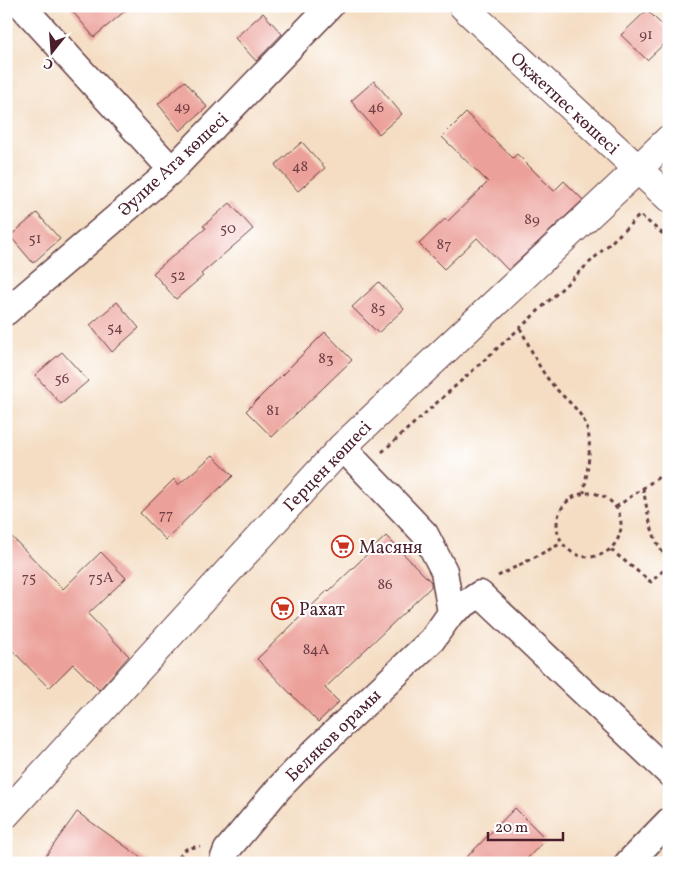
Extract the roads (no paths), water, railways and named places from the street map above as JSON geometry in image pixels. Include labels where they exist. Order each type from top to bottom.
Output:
[{"type":"street","points":[[22,6],[172,170]]},
{"type":"street","name":"Әулие Ата көшесі","points":[[6,312],[172,170],[330,6]]},
{"type":"street","name":"Оқжетпес көшесі","points":[[463,6],[669,198]]},
{"type":"street","name":"Герцен көшесі","points":[[6,814],[342,447],[669,139]]},
{"type":"street","points":[[342,447],[425,534],[444,570],[451,613],[480,594],[669,773]]},
{"type":"street","name":"Беляков орамы","points":[[222,863],[227,850],[279,788],[314,752],[432,640],[451,613]]},
{"type":"street","points":[[628,863],[669,821]]},
{"type":"place","name":"Масяня","points":[[343,547]]},
{"type":"place","name":"Рахат","points":[[283,609]]}]
